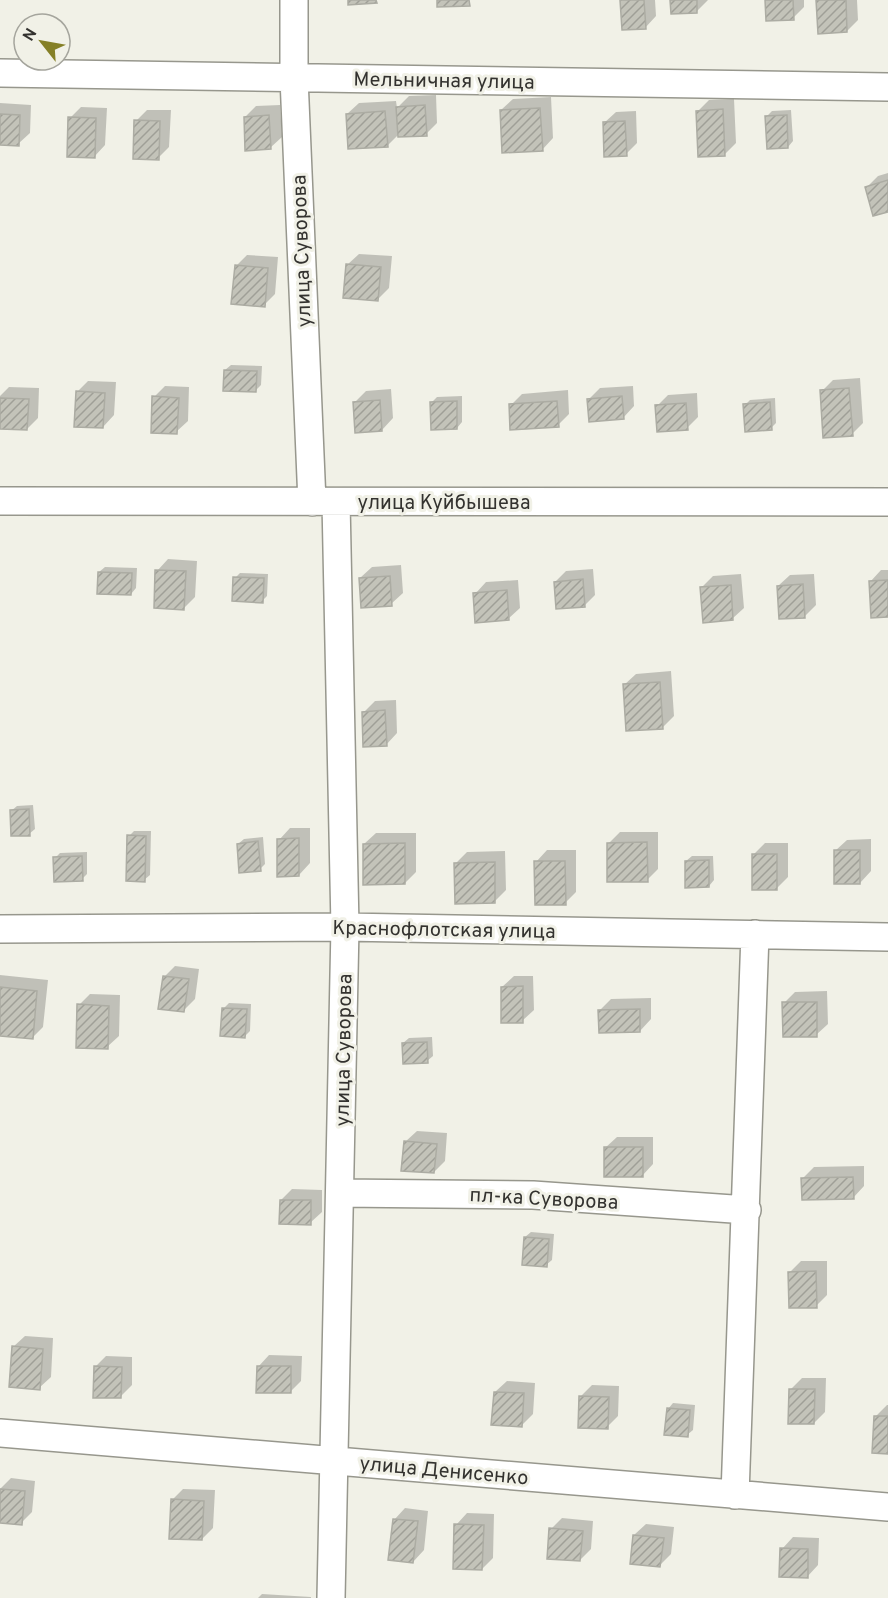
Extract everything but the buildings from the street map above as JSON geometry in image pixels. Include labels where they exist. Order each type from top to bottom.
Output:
[{"type":"street","name":"улица Суворова","points":[[294,0],[294,78],[324,502],[345,927],[332,1598]]},
{"type":"street","name":"Мельничная улица","points":[[0,73],[888,87]]},
{"type":"street","name":"улица Куйбышева","points":[[0,501],[888,502]]},
{"type":"street","name":"Краснофлотская улица","points":[[0,929],[345,927],[888,937]]},
{"type":"street","points":[[735,1495],[747,1210],[755,934]]},
{"type":"street","name":"пл-ка Суворова","points":[[340,1193],[533,1196],[747,1210]]},
{"type":"street","name":"улица Денисенко","points":[[0,1433],[888,1507]]}]
